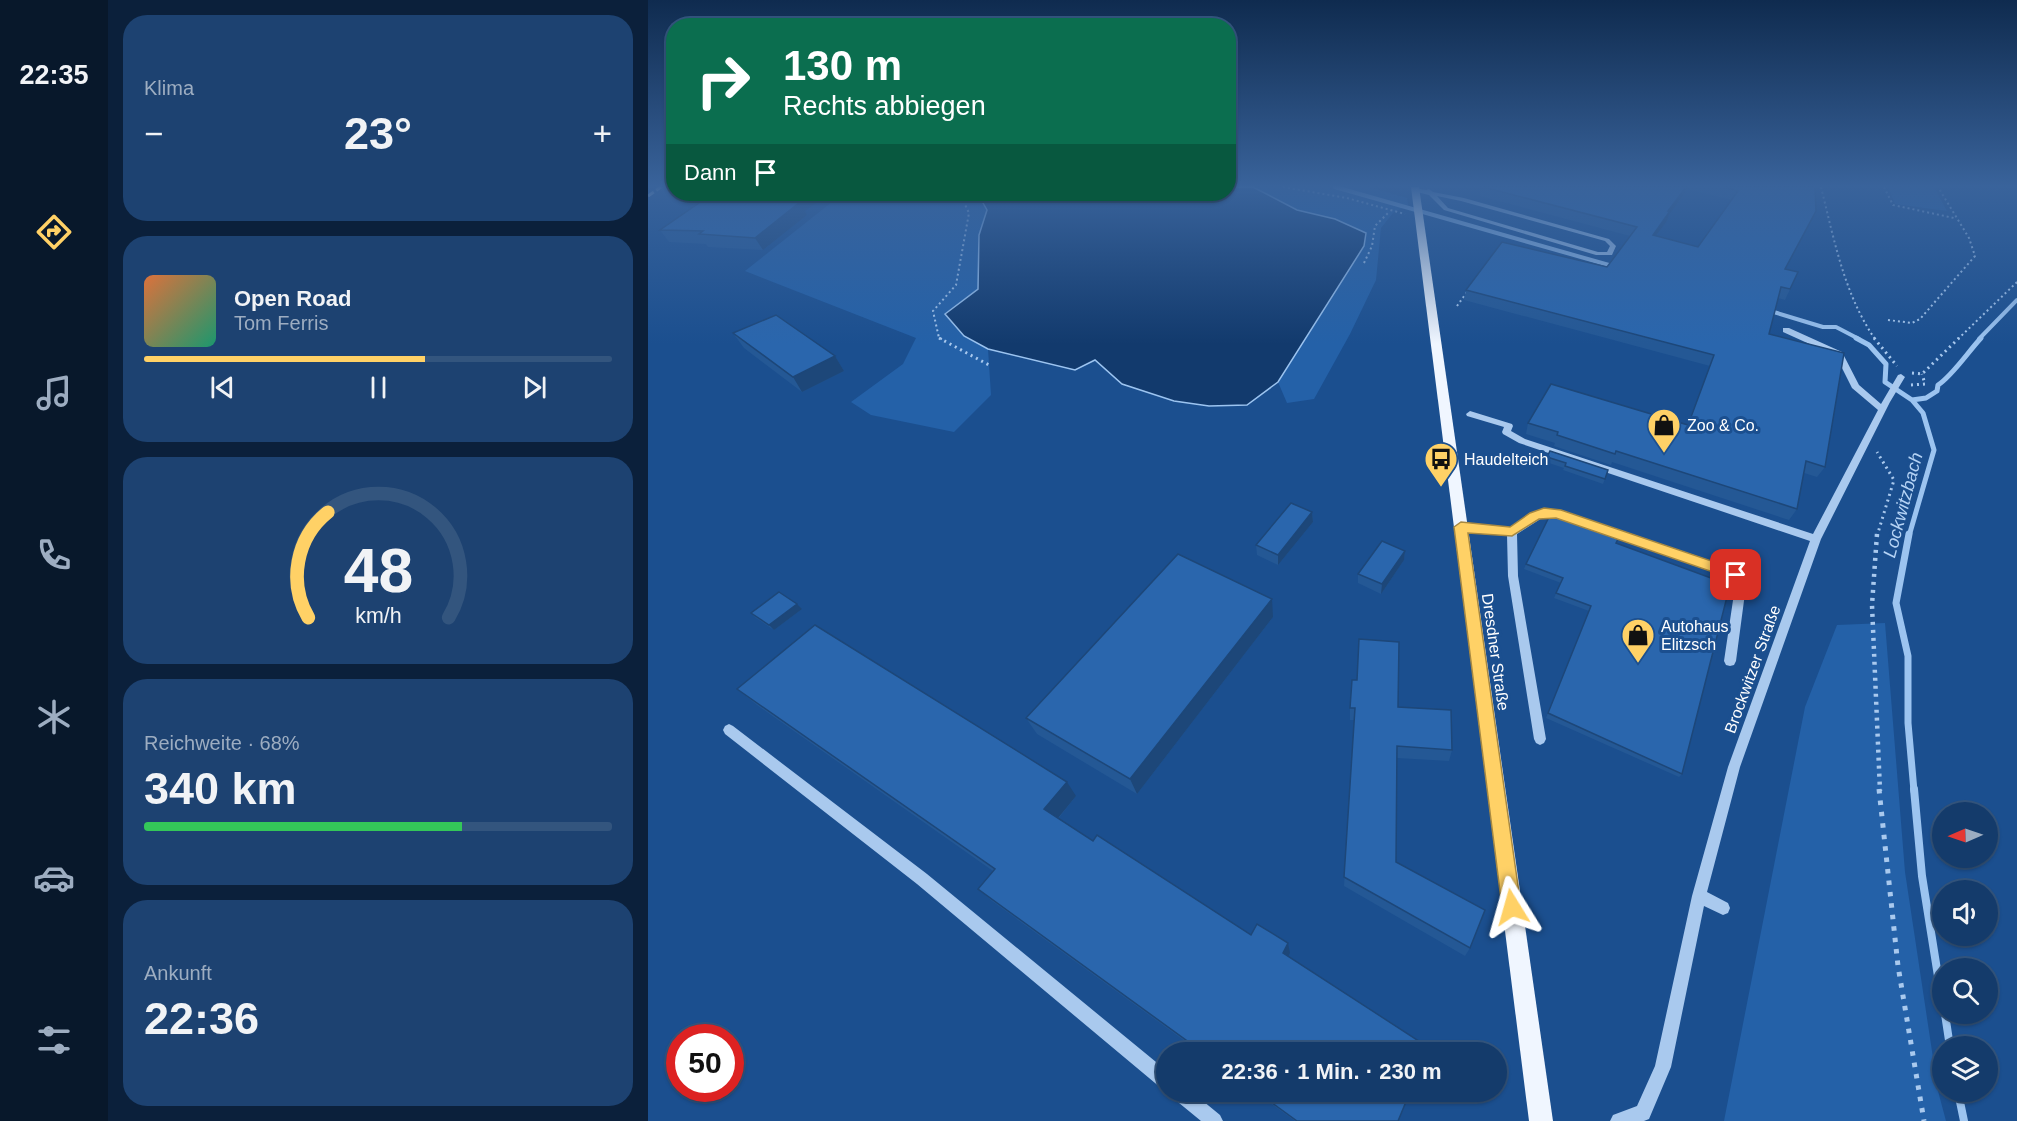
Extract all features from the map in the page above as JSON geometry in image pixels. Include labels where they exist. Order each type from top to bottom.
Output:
[{"type":"main road","name":"Dresdner Straße","points":[[1422,239],[1541,1121]]},
{"type":"lane","points":[[1548,239],[1598,254],[1610,254],[1613,246],[1605,239]]},
{"type":"lane","points":[[1786,330],[1839,354],[1855,386],[1882,409]]},
{"type":"lane","name":"Brockwitzer Straße","points":[[1618,1121],[1643,1113],[1663,1067],[1699,896],[1734,767],[1816,539],[1882,409],[1903,375]]},
{"type":"lane","points":[[1470,414],[1509,426],[1506,432],[1522,441],[1816,539]]},
{"type":"lane","points":[[1461,527],[1512,532],[1544,512],[1557,513],[1742,578],[1730,661]]},
{"type":"lane","points":[[1512,532],[1513,576],[1540,739]]},
{"type":"lane","points":[[729,730],[922,879],[1156,1073]]},
{"type":"lane","points":[[1699,896],[1723,908]]},
{"type":"lane","points":[[1191,1102],[1214,1121]]},
{"type":"path","points":[[964,239],[956,285],[933,311],[939,338],[989,365]]},
{"type":"path","points":[[1364,262],[1373,239]]},
{"type":"path","points":[[1836,239],[1854,305],[1867,331],[1903,375],[1922,374],[2017,282]]},
{"type":"path","points":[[1888,320],[1912,323],[1920,318],[1975,256],[1969,239]]},
{"type":"path","points":[[1456,306],[1470,289]]},
{"type":"path","points":[[1877,452],[1894,480],[1875,546],[1872,623],[1878,790],[1896,962],[1924,1121]]},
{"type":"shaded area","points":[[785,239],[979,239],[978,289],[964,336],[988,349],[991,395],[954,432],[871,415],[851,402],[903,364],[916,338],[745,271]]},
{"type":"shaded area","points":[[979,239],[1365,239],[1364,246],[1278,382],[1247,405],[1209,406],[1174,401],[1122,384],[1095,360],[1075,370],[988,349],[964,336],[945,314],[978,289]]},
{"type":"shaded area","points":[[1357,239],[1380,239],[1376,280],[1350,334],[1314,399],[1287,403],[1278,382],[1364,246]]},
{"type":"shaded area","points":[[1885,623],[1905,872],[1932,1051],[1932,1102],[1941,1102],[1946,1121],[1724,1121],[1805,707],[1837,625]]},
{"type":"building","points":[[1628,239],[1669,239],[1698,247],[1703,239],[1801,239],[1785,269],[1798,272],[1790,289],[1781,287],[1769,334],[1844,353],[1825,467],[1806,461],[1797,509],[1616,451],[1615,454],[1528,423],[1551,384],[1688,425],[1714,355],[1466,290],[1502,242],[1607,267]]},
{"type":"building","points":[[776,315],[835,356],[793,377],[733,333]]},
{"type":"building","points":[[1550,451],[1608,470],[1605,479],[1565,466],[1566,463],[1547,457]]},
{"type":"building","points":[[1291,503],[1312,512],[1278,555],[1256,545]]},
{"type":"building","name":"Autohaus Elitzsch","points":[[1550,515],[1618,539],[1616,543],[1730,585],[1682,774],[1548,713],[1591,606],[1556,593],[1563,578],[1526,564]]},
{"type":"building","points":[[1382,541],[1405,551],[1382,584],[1358,574]]},
{"type":"building","points":[[1178,554],[1272,599],[1130,779],[1026,718]]},
{"type":"building","points":[[779,592],[797,604],[769,625],[751,613]]},
{"type":"building","points":[[815,625],[1067,782],[1044,809],[1093,841],[1097,835],[1251,935],[1257,924],[1288,943],[1283,953],[1420,1042],[1189,1042],[978,889],[995,869],[737,689]]},
{"type":"building","points":[[1359,639],[1399,642],[1398,707],[1451,710],[1452,750],[1397,746],[1396,862],[1485,910],[1470,948],[1344,877],[1355,708],[1350,708],[1352,680],[1357,680]]},
{"type":"building","points":[[1271,1102],[1406,1102],[1398,1121],[1297,1121]]},
{"type":"waterway","name":"Lockwitzbach","points":[[1519,239],[1616,267]]},
{"type":"waterway","points":[[1979,339],[2017,300]]},
{"type":"waterway","name":"Lockwitzbach","points":[[1767,310],[1823,327],[1836,327],[1859,339]]},
{"type":"waterway","name":"Lockwitzbach","points":[[1856,338],[1869,345],[1886,364],[1885,382],[1912,400]]},
{"type":"waterway","points":[[1912,400],[1926,398],[1937,391],[1938,385],[1981,338]]},
{"type":"waterway","name":"Lockwitzbach","points":[[1909,536],[1934,450],[1923,413],[1912,400]]},
{"type":"waterway","name":"Lockwitzbach","points":[[1909,534],[1896,603],[1908,656],[1908,723],[1914,791]]},
{"type":"waterway","name":"Lockwitzbach","points":[[1914,789],[1922,876],[1935,958]]},
{"type":"waterway","name":"Lockwitzbach","points":[[1947,1024],[1948,1036]]},
{"type":"waterway","name":"Lockwitzbach","points":[[1960,1102],[1964,1121]]},
{"type":"place","name":"Zoo & Co.","points":[[1664,454]]},
{"type":"place","name":"Haudelteich","points":[[1441,488]]},
{"type":"place","name":"Autohaus Elitzsch","points":[[1638,664]]},
{"type":"route","points":[[1512,907],[1461,527],[1512,532],[1544,512],[1557,513],[1736,575]]}]
